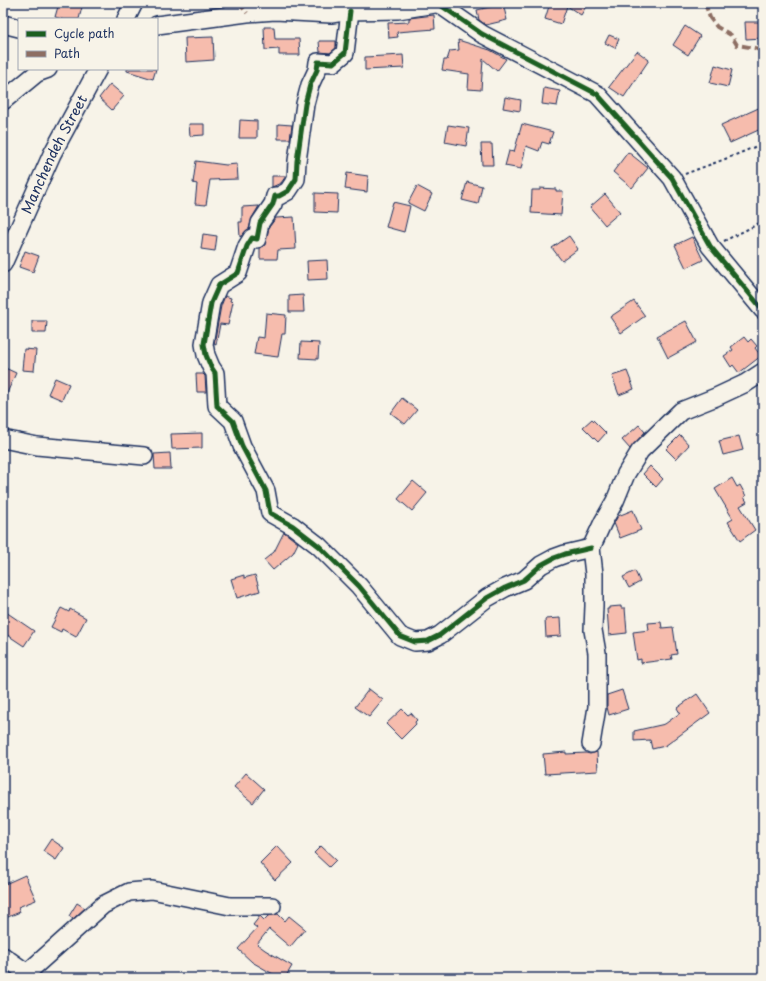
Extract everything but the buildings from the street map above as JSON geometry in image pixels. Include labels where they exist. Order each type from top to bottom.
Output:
[{"type":"street","points":[[126,18],[134,3]]},
{"type":"street","points":[[158,25],[247,13],[275,11],[330,14],[397,6],[440,3],[482,34],[597,94],[672,178],[710,246],[763,310]]},
{"type":"street","points":[[350,11],[345,53],[333,63],[318,62],[317,70],[310,85],[305,104],[296,179],[288,191],[279,196],[275,196],[273,204],[260,223],[257,239],[252,238],[247,246],[238,273],[220,285],[211,303],[204,344],[206,355],[215,373],[217,406],[233,421],[242,446],[266,491],[270,513],[293,526],[319,546],[359,586],[400,636],[415,642],[428,640],[440,635],[487,598],[524,580],[541,565],[554,558],[591,548]]},
{"type":"street","points":[[3,24],[18,28]]},
{"type":"street","points":[[3,101],[37,73],[45,70]]},
{"type":"street","name":"Manchendeh Street","points":[[3,264],[52,154],[97,70]]},
{"type":"street","points":[[590,744],[597,708],[596,653],[593,630],[594,574],[591,548],[603,522],[615,501],[626,474],[640,451],[681,411],[746,383],[763,372]]},
{"type":"street","points":[[3,439],[37,446],[144,456]]},
{"type":"street","points":[[3,956],[29,976],[103,905],[129,892],[152,890],[230,906],[272,906]]},
{"type":"path","points":[[672,178],[738,155],[763,143]]},
{"type":"path","points":[[710,246],[730,239],[758,224],[763,217]]},
{"type":"marked path","points":[[239,3],[247,13]]},
{"type":"marked path","points":[[705,3],[710,18],[717,27],[731,35],[737,45],[755,48],[763,52]]},
{"type":"cycle path","points":[[439,4],[482,34],[597,94],[672,178],[710,246],[763,310]]},
{"type":"cycle path","points":[[350,11],[345,53],[333,63],[318,62],[317,70],[310,85],[305,104],[296,179],[288,191],[279,196],[275,196],[273,204],[260,223],[257,239],[252,238],[247,246],[238,273],[219,285],[211,303],[204,344],[206,355],[215,373],[217,406],[233,421],[242,446],[266,491],[270,513],[293,526],[319,546],[359,586],[400,636],[415,642],[428,641],[440,635],[487,598],[524,580],[541,565],[554,558],[591,548]]}]
